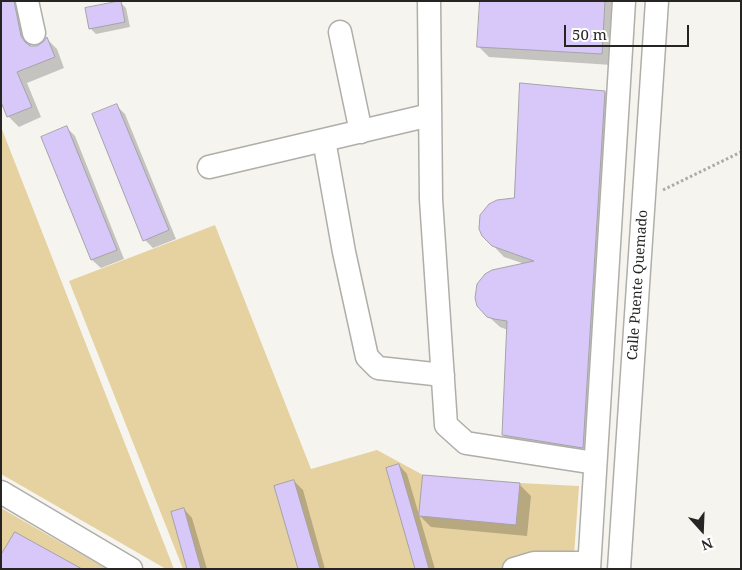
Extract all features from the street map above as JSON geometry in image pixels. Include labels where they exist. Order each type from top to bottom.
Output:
[{"type":"street","points":[[27,1],[34,33]]},
{"type":"street","points":[[429,1],[431,199],[446,426],[466,444],[595,463]]},
{"type":"street","points":[[514,569],[534,563],[589,566],[624,1]]},
{"type":"street","name":"Calle Puente Quemado","points":[[619,569],[657,1]]},
{"type":"street","points":[[340,32],[361,132]]},
{"type":"street","points":[[209,167],[430,115]]},
{"type":"street","points":[[324,140],[344,252],[367,357],[378,368],[443,375]]},
{"type":"street","points":[[1,492],[131,569]]},
{"type":"path","points":[[644,200],[741,152]]},
{"type":"shaded area","points":[[1,127],[174,569],[166,569],[1,474]]},
{"type":"shaded area","points":[[215,225],[311,469],[377,450],[423,475],[579,486],[573,569],[183,569],[69,281]]},
{"type":"shaded area","points":[[1,508],[107,569],[1,569]]},
{"type":"building","points":[[1,1],[14,1],[21,36],[25,42],[30,46],[37,46],[47,37],[55,57],[17,72],[32,107],[7,117],[1,102]]},
{"type":"building","points":[[121,1],[125,22],[89,29],[85,8]]},
{"type":"building","points":[[480,1],[605,1],[602,54],[477,47]]},
{"type":"building","points":[[520,83],[605,91],[583,448],[502,435],[507,321],[487,317],[477,306],[475,298],[477,284],[485,274],[492,270],[534,261],[492,246],[482,236],[479,229],[480,215],[489,204],[497,200],[514,198]]},
{"type":"building","points":[[117,104],[169,230],[143,241],[92,114]]},
{"type":"building","points":[[67,126],[117,250],[91,260],[41,137]]},
{"type":"building","points":[[399,464],[429,569],[415,569],[386,468]]},
{"type":"building","points":[[423,475],[520,483],[516,525],[419,516]]},
{"type":"building","points":[[294,480],[320,569],[298,569],[274,486]]},
{"type":"building","points":[[184,508],[201,569],[187,569],[171,512]]},
{"type":"building","points":[[15,532],[82,569],[1,569],[1,555]]}]
